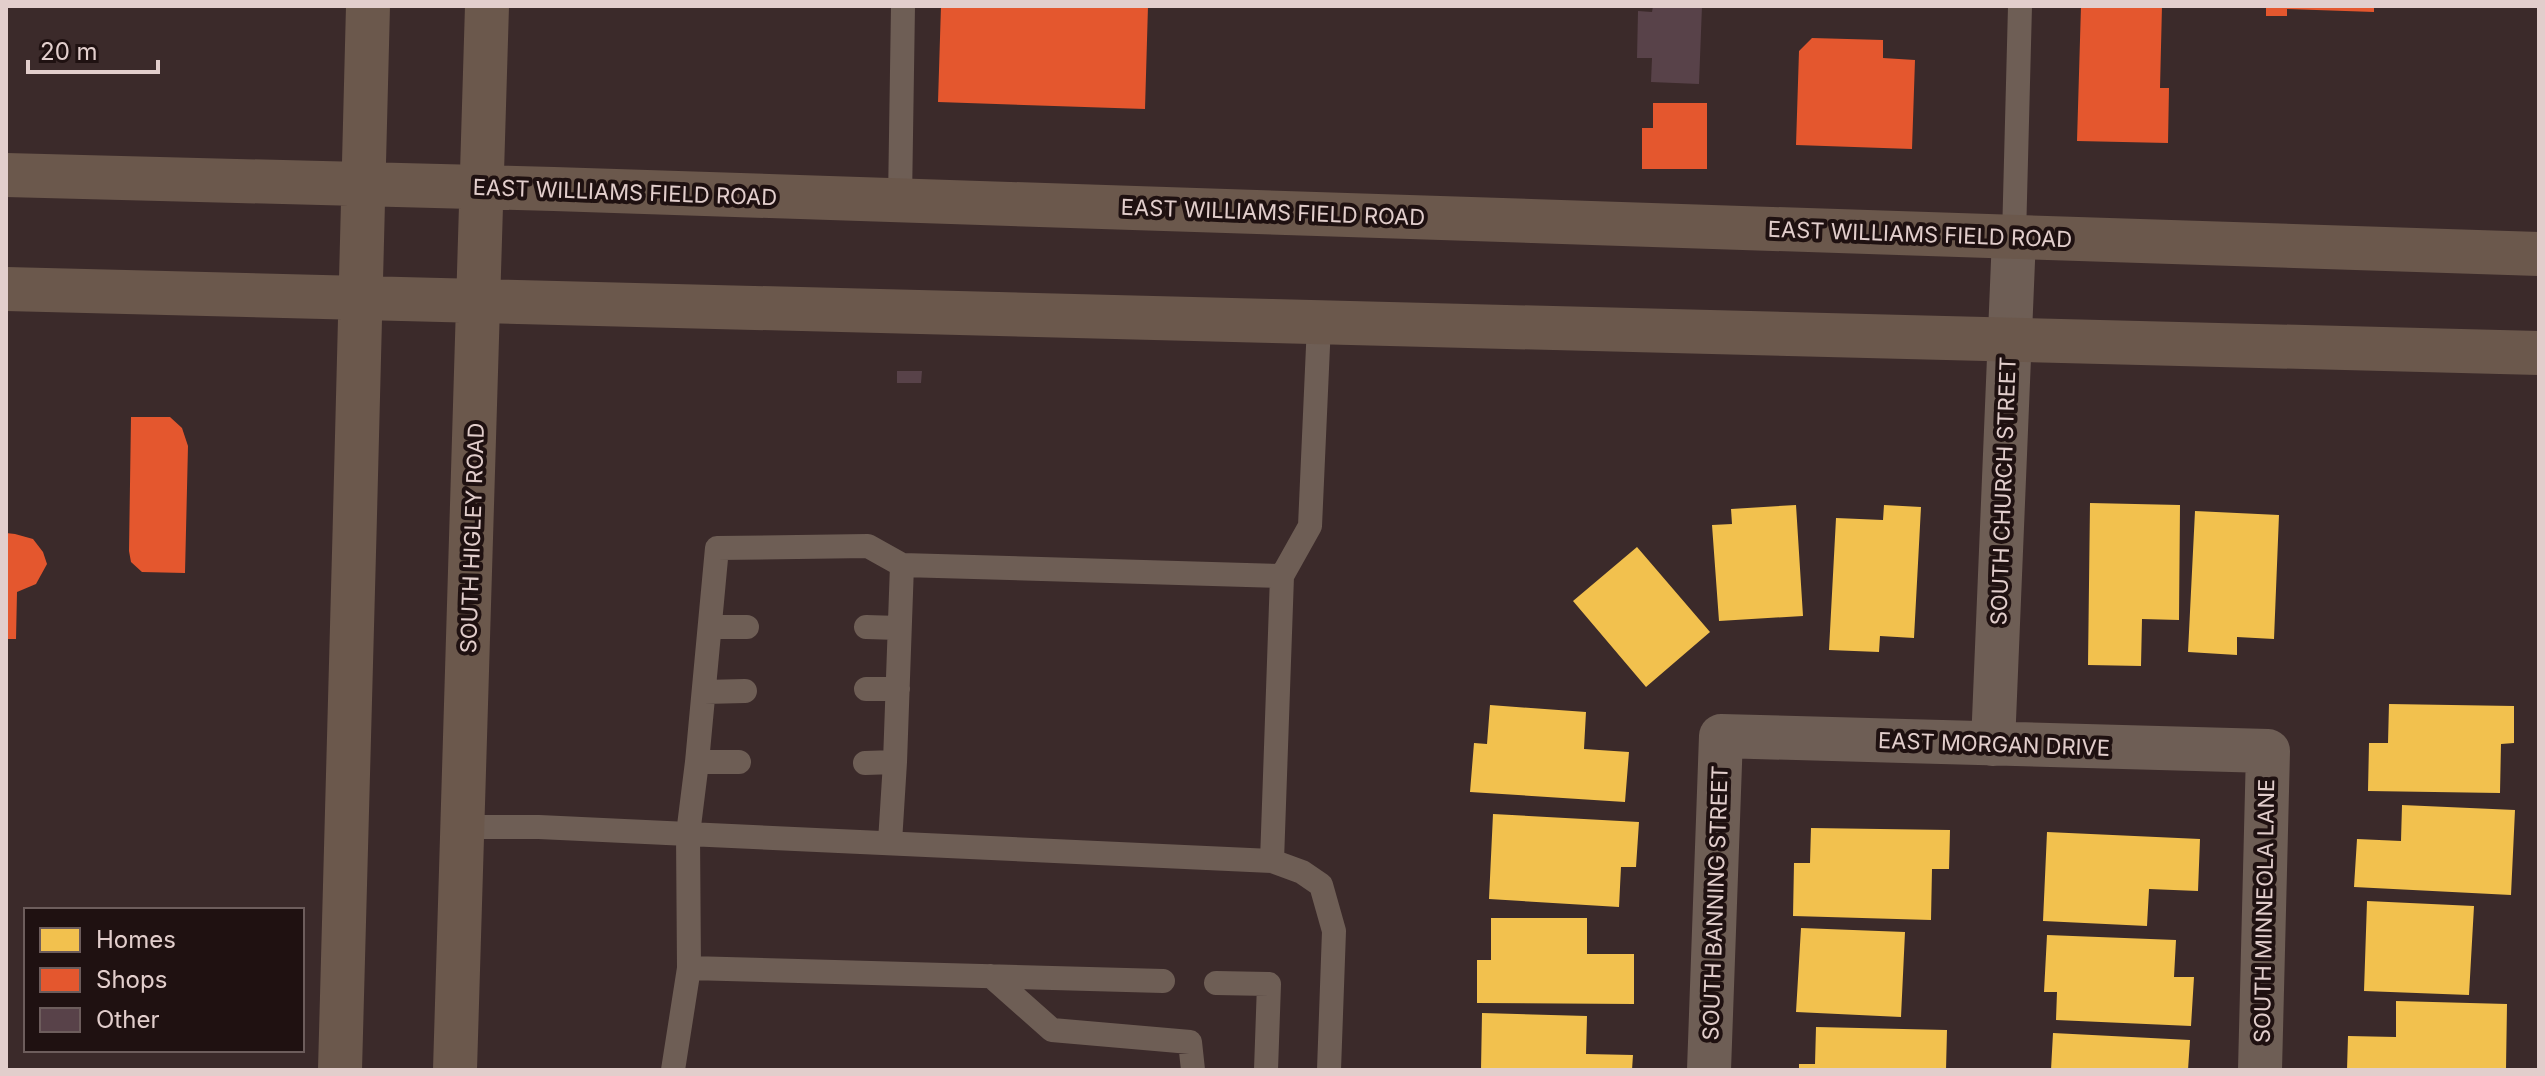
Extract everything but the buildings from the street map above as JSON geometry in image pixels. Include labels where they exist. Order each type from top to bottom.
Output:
[{"type":"main road","points":[[340,1070],[357,380],[363,297],[368,6]]},
{"type":"main road","name":"SOUTH HIGLEY ROAD","points":[[455,1070],[487,6]]},
{"type":"main road","name":"EAST WILLIAMS FIELD ROAD","points":[[6,175],[900,200],[2539,254]]},
{"type":"main road","points":[[6,289],[2539,353]]},
{"type":"main road","points":[[2475,352],[2539,325]]},
{"type":"street","name":"SOUTH CHURCH STREET","points":[[1993,744],[2014,237]]},
{"type":"street","name":"EAST MORGAN DRIVE","points":[[1721,736],[2268,751]]},
{"type":"street","name":"SOUTH BANNING STREET","points":[[1709,1070],[1721,736]]},
{"type":"street","name":"SOUTH MINNEOLA LANE","points":[[2260,1070],[2268,751]]},
{"type":"lane","points":[[900,200],[903,6]]},
{"type":"lane","points":[[2014,237],[2020,6]]},
{"type":"lane","points":[[1272,861],[1282,576],[1310,526],[1319,324]]},
{"type":"lane","points":[[673,1070],[689,968],[688,834],[717,548],[868,546],[902,565],[1282,576]]},
{"type":"lane","points":[[890,842],[902,565]]},
{"type":"lane","points":[[710,627],[747,627]]},
{"type":"lane","points":[[866,627],[899,628]]},
{"type":"lane","points":[[866,689],[898,689]]},
{"type":"lane","points":[[704,692],[745,691]]},
{"type":"lane","points":[[697,762],[739,762]]},
{"type":"lane","points":[[865,763],[895,762]]},
{"type":"lane","points":[[464,827],[539,827],[1272,861],[1302,872],[1321,885],[1334,931],[1329,1070]]},
{"type":"lane","points":[[689,968],[1163,981]]},
{"type":"lane","points":[[991,976],[1052,1030],[1190,1042],[1193,1070]]},
{"type":"lane","points":[[1216,983],[1269,984],[1266,1070]]}]
